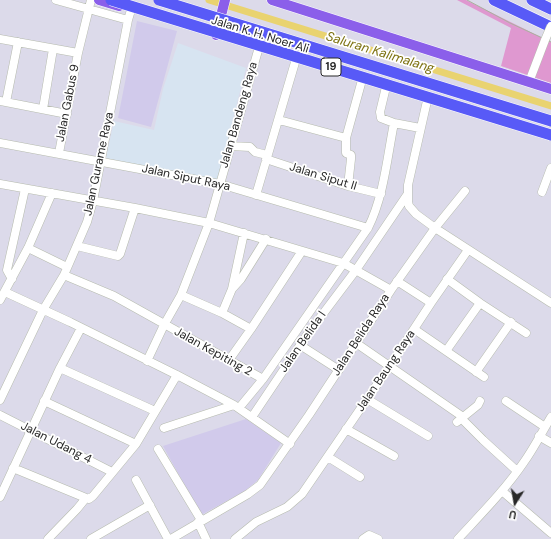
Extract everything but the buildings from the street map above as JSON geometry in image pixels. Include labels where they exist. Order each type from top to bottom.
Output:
[{"type":"highway","name":"19","points":[[111,0],[551,135]]},
{"type":"highway","name":"19","points":[[159,0],[551,121]]},
{"type":"highway","points":[[494,0],[551,26]]},
{"type":"highway","points":[[532,0],[551,9]]},
{"type":"main road","name":"Jalan K. H. Noer Ali","points":[[99,0],[259,47],[551,140]]},
{"type":"main road","points":[[214,35],[221,0]]},
{"type":"main road","points":[[218,18],[225,0]]},
{"type":"main road","points":[[272,0],[551,89]]},
{"type":"street","points":[[56,0],[128,20]]},
{"type":"street","name":"Jalan Gabus 9","points":[[59,154],[78,53],[91,0]]},
{"type":"street","name":"Jalan Gurame Raya","points":[[0,400],[43,310],[66,271],[86,222],[93,200],[131,10]]},
{"type":"street","points":[[529,82],[551,26]]},
{"type":"street","points":[[0,39],[78,53]]},
{"type":"street","points":[[18,42],[3,102],[67,114]]},
{"type":"street","name":"Jalan Bandeng Raya","points":[[147,361],[164,325],[181,295],[209,223],[259,47]]},
{"type":"street","points":[[43,109],[53,49]]},
{"type":"street","points":[[256,195],[296,59]]},
{"type":"street","points":[[348,186],[351,155],[346,153],[346,138],[362,80]]},
{"type":"street","points":[[386,87],[380,116],[384,120],[395,124],[417,127]]},
{"type":"street","points":[[427,101],[417,127],[407,195],[409,206],[435,228],[551,303]]},
{"type":"street","points":[[279,120],[346,138]]},
{"type":"street","points":[[350,266],[374,216],[395,124]]},
{"type":"street","name":"Jalan Siput Raya","points":[[0,143],[220,184],[368,228]]},
{"type":"street","name":"Jalan Siput II","points":[[231,146],[250,147],[255,152],[267,157],[348,186],[380,194]]},
{"type":"street","points":[[542,192],[551,168]]},
{"type":"street","points":[[0,184],[93,200],[209,223],[266,239],[350,266],[391,290]]},
{"type":"street","points":[[12,279],[7,270],[26,189]]},
{"type":"street","name":"Jalan Belida Raya","points":[[170,539],[248,494],[260,485],[290,444],[397,281],[435,228],[465,191]]},
{"type":"street","points":[[0,300],[28,248],[52,193]]},
{"type":"street","points":[[164,428],[238,408],[407,195]]},
{"type":"street","points":[[76,246],[118,256],[120,254],[135,208]]},
{"type":"street","points":[[222,314],[232,289],[244,233]]},
{"type":"street","points":[[232,289],[241,279],[266,239]]},
{"type":"street","name":"Jalan Kepiting 2","points":[[28,248],[66,271],[114,296],[262,379]]},
{"type":"street","name":"Jalan Baung Raya","points":[[236,539],[256,522],[287,507],[298,499],[468,250]]},
{"type":"street","points":[[229,360],[302,251]]},
{"type":"street","name":"Jalan Belida I","points":[[251,416],[300,345],[350,266]]},
{"type":"street","points":[[447,279],[526,333]]},
{"type":"street","points":[[397,281],[431,303]]},
{"type":"street","points":[[5,292],[177,375],[238,408],[290,444]]},
{"type":"street","points":[[181,295],[250,329]]},
{"type":"street","points":[[446,351],[480,303]]},
{"type":"street","points":[[476,372],[511,322]]},
{"type":"street","points":[[0,497],[44,401],[81,328]]},
{"type":"street","points":[[414,329],[484,377]]},
{"type":"street","points":[[356,343],[460,420],[464,421],[517,471]]},
{"type":"street","points":[[300,345],[338,370]]},
{"type":"street","points":[[60,368],[155,411]]},
{"type":"street","points":[[13,468],[86,498],[93,496],[136,444],[177,375]]},
{"type":"street","points":[[367,399],[428,436]]},
{"type":"street","points":[[460,420],[478,406],[480,400]]},
{"type":"street","points":[[506,400],[545,427]]},
{"type":"street","points":[[44,401],[136,444]]},
{"type":"street","name":"Jalan Udang 4","points":[[0,415],[112,472]]},
{"type":"street","points":[[458,539],[502,491],[517,471],[551,417]]},
{"type":"street","points":[[346,429],[394,456]]},
{"type":"street","points":[[540,436],[551,443]]},
{"type":"street","points":[[158,449],[200,521],[206,539]]},
{"type":"street","points":[[328,457],[360,478]]},
{"type":"street","points":[[136,480],[170,539]]},
{"type":"street","points":[[502,491],[551,533]]},
{"type":"street","points":[[48,539],[86,498]]},
{"type":"street","points":[[91,539],[150,505]]},
{"type":"street","points":[[363,539],[369,535],[378,539]]},
{"type":"shaded area","points":[[457,0],[466,0],[551,42],[551,83],[501,66],[511,28]]},
{"type":"shaded area","points":[[137,21],[177,31],[151,127],[118,118]]},
{"type":"shaded area","points":[[178,43],[246,68],[217,182],[106,158],[114,121],[154,130],[163,89]]},
{"type":"shaded area","points":[[246,419],[281,443],[258,480],[245,491],[201,515],[163,446]]},
{"type":"waterway","name":"Saluran Kalimalang","points":[[209,0],[551,106]]},
{"type":"tram line","points":[[467,0],[510,23],[551,42]]}]
